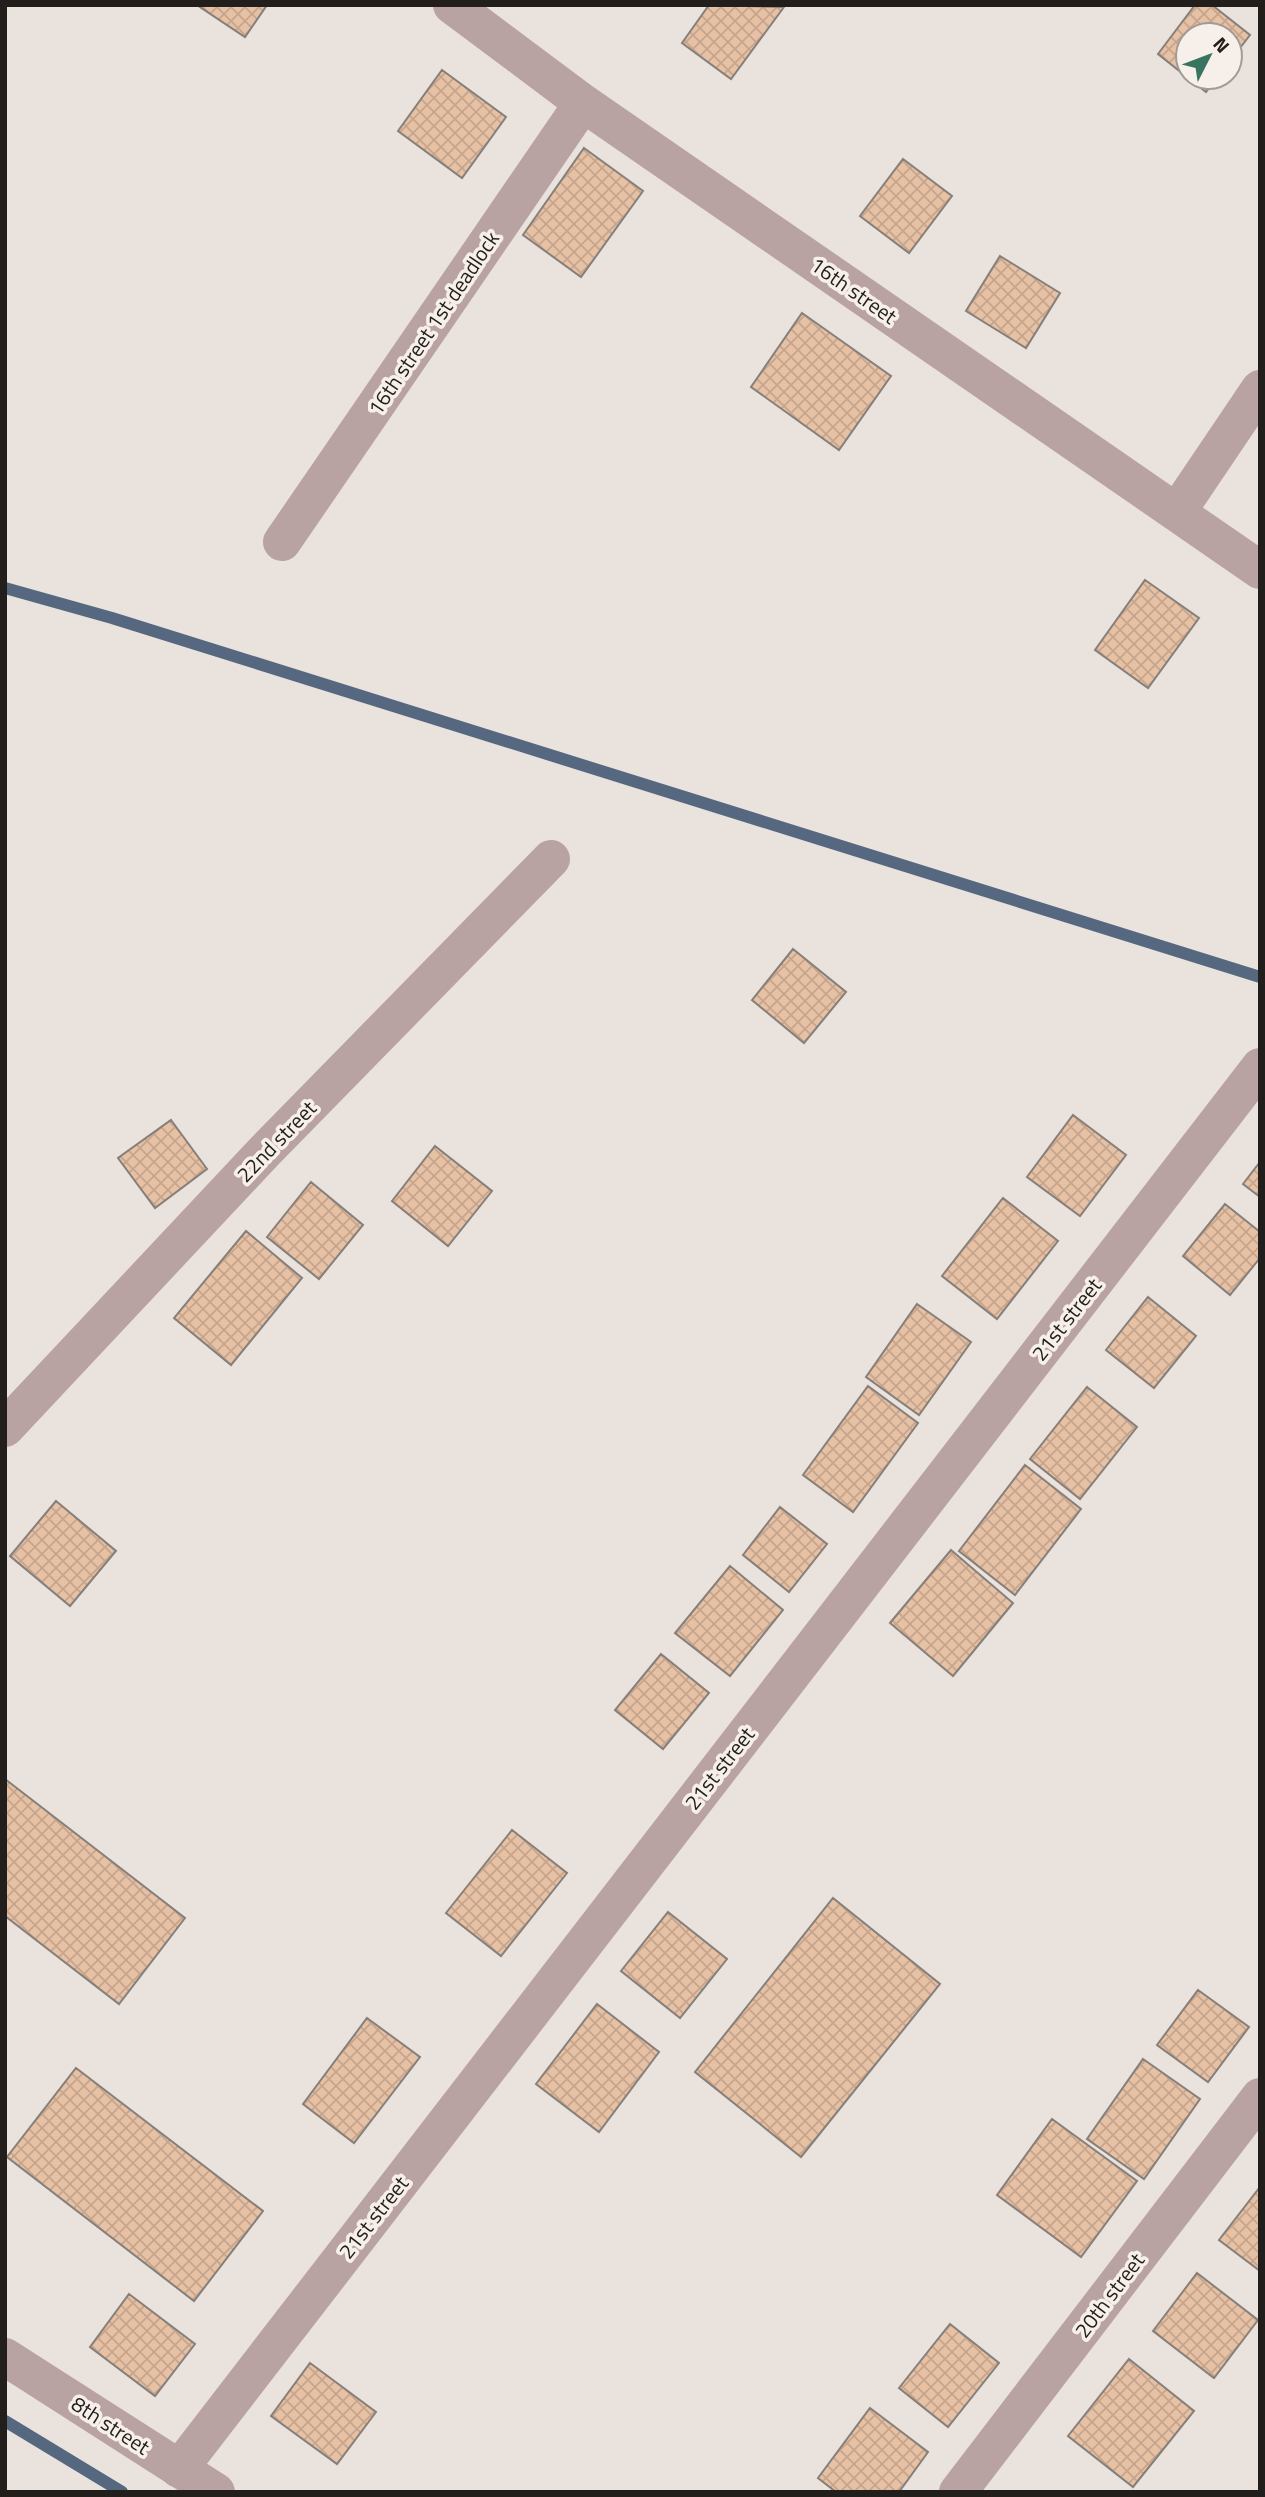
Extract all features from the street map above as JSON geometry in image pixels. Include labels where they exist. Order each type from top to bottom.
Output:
[{"type":"street","name":"16th street","points":[[452,5],[583,103],[1260,570]]},
{"type":"street","name":"16th street 1st deadlock","points":[[282,542],[583,103]]},
{"type":"street","points":[[1177,512],[1260,388]]},
{"type":"street","name":"22nd street","points":[[5,1429],[264,1153],[551,859]]},
{"type":"street","name":"21st street","points":[[178,2469],[1260,1067]]},
{"type":"street","name":"20th street","points":[[958,2492],[1260,2097]]},
{"type":"street","name":"8th street","points":[[5,2357],[216,2492]]},
{"type":"building","points":[[267,5],[245,37],[200,7]]},
{"type":"building","points":[[709,5],[784,7],[731,79],[682,43]]},
{"type":"building","points":[[1195,5],[1212,5],[1232,21],[1183,21]]},
{"type":"building","points":[[1244,30],[1250,35],[1244,43]]},
{"type":"building","points":[[1174,33],[1174,67],[1158,54]]},
{"type":"building","points":[[442,70],[506,117],[462,178],[398,131]]},
{"type":"building","points":[[584,148],[643,191],[581,277],[523,235]]},
{"type":"building","points":[[903,159],[952,196],[909,253],[860,216]]},
{"type":"building","points":[[1000,256],[1060,293],[1026,348],[966,311]]},
{"type":"building","points":[[802,313],[891,376],[839,450],[751,387]]},
{"type":"building","points":[[1145,580],[1199,618],[1148,688],[1095,650]]},
{"type":"building","points":[[793,949],[846,992],[804,1043],[752,1000]]},
{"type":"building","points":[[1073,1115],[1126,1155],[1080,1216],[1027,1177]]},
{"type":"building","points":[[171,1120],[207,1169],[155,1208],[118,1158]]},
{"type":"building","points":[[435,1146],[492,1191],[448,1246],[392,1201]]},
{"type":"building","points":[[1260,1162],[1260,1197],[1243,1184]]},
{"type":"building","points":[[311,1182],[363,1225],[319,1279],[267,1237]]},
{"type":"building","points":[[1003,1198],[1058,1241],[997,1319],[942,1276]]},
{"type":"building","points":[[1225,1204],[1260,1232],[1260,1258],[1230,1295],[1183,1256]]},
{"type":"building","points":[[246,1231],[302,1278],[231,1365],[174,1318]]},
{"type":"building","points":[[1148,1297],[1196,1336],[1154,1388],[1106,1350]]},
{"type":"building","points":[[917,1304],[971,1342],[919,1415],[866,1377]]},
{"type":"building","points":[[868,1386],[918,1423],[853,1512],[803,1475]]},
{"type":"building","points":[[1087,1387],[1137,1427],[1080,1499],[1030,1459]]},
{"type":"building","points":[[1025,1465],[1081,1509],[1015,1595],[959,1551]]},
{"type":"building","points":[[56,1501],[116,1551],[70,1606],[10,1556]]},
{"type":"building","points":[[780,1507],[827,1544],[789,1592],[743,1555]]},
{"type":"building","points":[[951,1550],[1013,1603],[953,1676],[890,1623]]},
{"type":"building","points":[[730,1566],[783,1610],[730,1676],[675,1633]]},
{"type":"building","points":[[661,1654],[709,1693],[663,1749],[615,1710]]},
{"type":"building","points":[[5,1779],[185,1918],[119,2004],[5,1916]]},
{"type":"building","points":[[512,1830],[567,1873],[501,1956],[446,1913]]},
{"type":"building","points":[[833,1898],[940,1984],[801,2157],[695,2072]]},
{"type":"building","points":[[668,1912],[727,1959],[680,2018],[621,1971]]},
{"type":"building","points":[[1198,1990],[1249,2027],[1208,2082],[1157,2045]]},
{"type":"building","points":[[597,2004],[659,2052],[599,2132],[536,2084]]},
{"type":"building","points":[[367,2018],[420,2057],[354,2143],[303,2104]]},
{"type":"building","points":[[1143,2059],[1200,2099],[1144,2179],[1087,2139]]},
{"type":"building","points":[[76,2068],[263,2211],[194,2301],[7,2157]]},
{"type":"building","points":[[1052,2119],[1137,2181],[1081,2257],[997,2195]]},
{"type":"building","points":[[1260,2187],[1260,2271],[1219,2240]]},
{"type":"building","points":[[1197,2273],[1258,2320],[1214,2378],[1153,2331]]},
{"type":"building","points":[[129,2294],[195,2344],[155,2396],[90,2347]]},
{"type":"building","points":[[950,2324],[999,2363],[948,2427],[899,2388]]},
{"type":"building","points":[[1129,2359],[1194,2411],[1133,2487],[1068,2436]]},
{"type":"building","points":[[310,2363],[376,2412],[337,2464],[271,2416]]},
{"type":"building","points":[[870,2408],[928,2452],[899,2492],[836,2492],[818,2478]]},
{"type":"waterway","points":[[5,588],[112,618],[1260,977]]},
{"type":"waterway","points":[[5,2421],[122,2492]]}]
